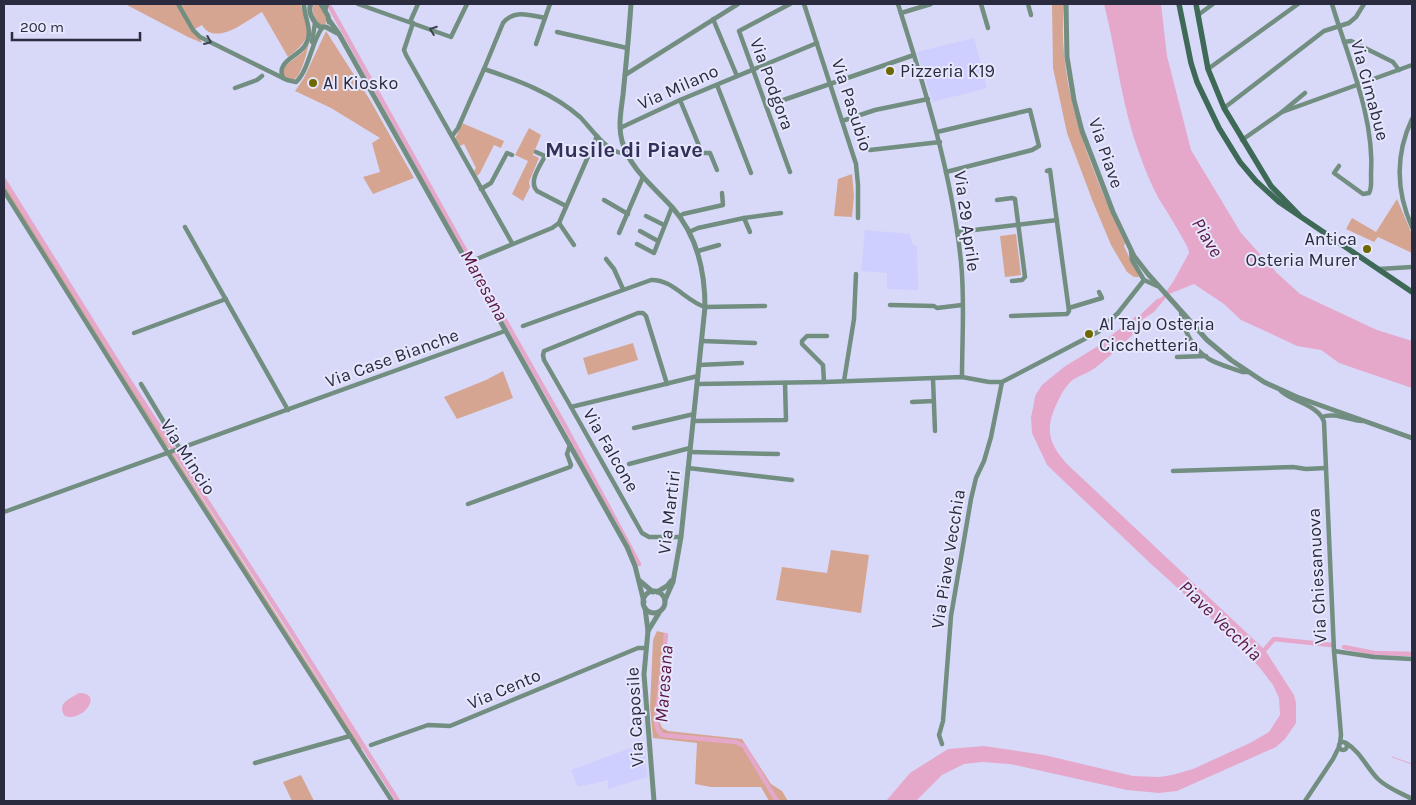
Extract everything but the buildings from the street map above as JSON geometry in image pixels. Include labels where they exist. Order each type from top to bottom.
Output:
[{"type":"main road","points":[[1179,4],[1193,72],[1219,128],[1240,162],[1256,181],[1279,202],[1412,292]]},
{"type":"main road","points":[[1196,4],[1208,70],[1224,108],[1271,186],[1301,217]]},
{"type":"street","points":[[178,4],[197,35],[293,82],[299,78],[317,35],[329,20]]},
{"type":"street","points":[[284,78],[282,69],[286,61],[304,47],[308,37],[309,26],[304,12],[304,4]]},
{"type":"street","points":[[310,4],[310,11],[315,23],[311,48]]},
{"type":"street","points":[[321,4],[627,547],[639,580],[645,608],[652,613],[660,612],[665,600],[662,595],[639,580]]},
{"type":"street","points":[[325,11],[327,4]]},
{"type":"street","points":[[358,4],[453,37],[467,4]]},
{"type":"street","points":[[418,4],[411,22],[404,52],[512,243]]},
{"type":"street","points":[[536,44],[550,4]]},
{"type":"street","name":"Via Martiri","points":[[631,4],[620,128],[624,147],[626,153],[643,177],[680,216],[698,251],[704,280],[705,307],[702,341],[681,537],[673,578],[665,600]]},
{"type":"street","points":[[625,72],[633,71],[713,19],[728,6],[738,4]]},
{"type":"street","name":"Via Podgora","points":[[790,4],[739,32],[790,172]]},
{"type":"street","name":"Via Pasubio","points":[[804,4],[856,164],[858,218]]},
{"type":"street","name":"Via 29 Aprile","points":[[898,4],[940,142],[957,232],[961,262],[962,377]]},
{"type":"street","points":[[901,13],[932,4]]},
{"type":"street","points":[[981,4],[988,28]]},
{"type":"street","points":[[1028,4],[1031,15]]},
{"type":"street","name":"Via Piave","points":[[1066,4],[1067,57],[1074,100],[1082,131],[1113,212],[1131,250],[1157,286],[1207,340],[1248,372],[1281,391],[1412,438]]},
{"type":"street","points":[[1198,15],[1213,4]]},
{"type":"street","points":[[1208,70],[1298,4]]},
{"type":"street","name":"Via Cimabue","points":[[1332,4],[1371,138],[1371,189],[1368,194],[1363,194],[1334,173],[1339,166]]},
{"type":"street","points":[[1224,108],[1324,31],[1356,18],[1364,4]]},
{"type":"street","points":[[452,136],[458,128],[503,23],[513,15],[525,14],[546,18]]},
{"type":"street","name":"Via Milano","points":[[713,19],[736,76]]},
{"type":"street","points":[[315,23],[339,34]]},
{"type":"street","points":[[557,32],[627,48]]},
{"type":"street","points":[[1344,42],[1351,41],[1394,62],[1398,70]]},
{"type":"street","name":"Via Milano","points":[[620,128],[680,100],[817,43]]},
{"type":"street","points":[[766,106],[914,55]]},
{"type":"street","points":[[1282,112],[1412,65]]},
{"type":"street","points":[[484,69],[528,84],[567,107],[614,150],[620,154],[626,153]]},
{"type":"street","points":[[235,88],[257,80],[262,76]]},
{"type":"street","points":[[717,85],[751,174]]},
{"type":"street","points":[[1242,140],[1305,93]]},
{"type":"street","points":[[680,100],[702,153],[710,153],[717,170]]},
{"type":"street","points":[[842,121],[864,112],[928,100]]},
{"type":"street","points":[[937,132],[1030,110],[1039,146],[1032,150],[946,172]]},
{"type":"street","points":[[1412,119],[1404,136],[1399,178],[1402,198],[1412,226]]},
{"type":"street","name":"Via Milano","points":[[621,121],[631,123]]},
{"type":"street","points":[[468,262],[552,228],[559,223],[597,136]]},
{"type":"street","points":[[870,150],[940,142]]},
{"type":"street","points":[[614,150],[624,147]]},
{"type":"street","points":[[536,152],[545,156],[533,181],[534,188],[566,206]]},
{"type":"street","points":[[481,189],[491,183],[507,153],[512,155]]},
{"type":"street","points":[[1011,316],[1067,314],[1068,308],[1050,170],[1047,171]]},
{"type":"street","points":[[619,233],[643,177]]},
{"type":"street","name":"Via Mincio","points":[[4,191],[392,801]]},
{"type":"street","points":[[680,216],[723,205],[722,193]]},
{"type":"street","points":[[997,200],[1012,198],[1015,200],[1025,277],[1022,280],[1012,281]]},
{"type":"street","points":[[604,200],[628,214]]},
{"type":"street","points":[[637,244],[654,253],[672,207]]},
{"type":"street","points":[[689,232],[698,228],[744,218],[781,213]]},
{"type":"street","points":[[646,216],[664,225]]},
{"type":"street","points":[[744,218],[750,232]]},
{"type":"street","points":[[957,232],[1057,220]]},
{"type":"street","points":[[559,223],[574,245]]},
{"type":"street","points":[[185,226],[288,410]]},
{"type":"street","points":[[640,231],[658,241]]},
{"type":"street","points":[[698,251],[719,245]]},
{"type":"street","points":[[1131,250],[1132,260],[1144,280],[1157,286]]},
{"type":"street","points":[[606,259],[614,269],[623,289]]},
{"type":"street","points":[[1377,269],[1412,268]]},
{"type":"street","points":[[844,381],[854,319],[856,274]]},
{"type":"street","points":[[523,326],[648,280],[659,280],[698,305],[705,307],[765,306]]},
{"type":"street","points":[[697,384],[962,377],[989,382],[1002,382],[1098,332],[1118,313],[1144,280]]},
{"type":"street","points":[[1068,308],[1102,298],[1099,292]]},
{"type":"street","points":[[134,333],[226,299]]},
{"type":"street","points":[[890,305],[934,306],[937,308],[962,305]]},
{"type":"street","points":[[1182,312],[1183,324],[1190,341],[1206,356],[1242,372],[1248,372]]},
{"type":"street","points":[[571,407],[544,360],[544,351],[641,313],[646,316],[667,384]]},
{"type":"street","name":"Via Case Bianche","points":[[4,512],[505,331]]},
{"type":"street","points":[[824,382],[823,365],[802,344],[802,341],[807,336],[827,336]]},
{"type":"street","points":[[702,341],[755,343]]},
{"type":"street","points":[[1177,358],[1206,356]]},
{"type":"street","points":[[699,364],[742,363]]},
{"type":"street","name":"Via Falcone","points":[[681,537],[650,537],[642,533],[571,407],[698,376]]},
{"type":"street","points":[[933,379],[935,431]]},
{"type":"street","name":"Via Piave Vecchia","points":[[942,744],[939,735],[943,721],[951,616],[971,498],[991,437],[1002,382]]},
{"type":"street","points":[[693,421],[786,420],[785,383]]},
{"type":"street","points":[[141,384],[179,449]]},
{"type":"street","points":[[1281,391],[1289,398],[1311,408],[1322,417],[1331,414],[1352,420],[1364,421]]},
{"type":"street","points":[[912,402],[934,401]]},
{"type":"street","points":[[634,428],[694,414]]},
{"type":"street","name":"Via Chiesanuova","points":[[1322,417],[1334,651],[1342,744],[1360,755],[1377,778],[1412,799]]},
{"type":"street","points":[[468,504],[570,467],[571,465],[566,454],[570,445]]},
{"type":"street","points":[[690,450],[778,454]]},
{"type":"street","name":"Via Martiri","points":[[629,464],[690,450]]},
{"type":"street","points":[[1173,472],[1293,467],[1306,469],[1326,468]]},
{"type":"street","points":[[688,468],[792,480]]},
{"type":"street","name":"Via Martiri","points":[[655,592],[667,586],[673,578]]},
{"type":"street","points":[[644,602],[647,595],[655,592]]},
{"type":"street","name":"Via Caposile","points":[[645,608],[648,631],[644,674],[654,801]]},
{"type":"street","name":"Via Caposile","points":[[648,631],[660,612]]},
{"type":"street","name":"Via Cento","points":[[371,745],[428,725],[450,726],[638,648],[646,648]]},
{"type":"street","points":[[1334,651],[1412,659]]},
{"type":"street","points":[[255,763],[350,736]]},
{"type":"street","points":[[1305,801],[1342,744],[1347,746],[1333,759]]},
{"type":"street","points":[[1344,749],[1360,755]]},
{"type":"shaded area","points":[[125,4],[301,4],[308,29],[303,43],[288,57],[262,12],[239,26],[222,33],[215,34],[208,31],[202,25],[195,29],[202,43]]},
{"type":"shaded area","points":[[317,4],[327,19],[325,25],[321,25],[313,14],[313,6]]},
{"type":"shaded area","points":[[1052,4],[1064,4],[1065,66],[1079,127],[1100,186],[1125,243],[1124,246],[1139,277],[1134,277],[1127,272],[1111,245],[1067,133],[1053,68]]},
{"type":"shaded area","points":[[326,31],[370,100],[414,178],[373,194],[363,177],[380,172],[372,143],[380,138],[331,108],[295,91],[304,78]]},
{"type":"shaded area","points":[[974,38],[987,88],[933,102],[917,52]]},
{"type":"shaded area","points":[[309,43],[301,70],[293,80],[288,80],[283,74],[285,66],[303,52]]},
{"type":"shaded area","points":[[462,123],[504,141],[501,148],[494,145],[477,176],[474,171],[476,168],[464,144],[460,146],[455,139]]},
{"type":"shaded area","points":[[529,128],[541,135],[533,155],[539,158],[529,182],[530,187],[523,201],[512,194],[528,161],[515,155]]},
{"type":"shaded area","points":[[852,174],[854,195],[852,217],[834,216],[838,179]]},
{"type":"shaded area","points":[[4,183],[164,438],[170,449],[4,188]]},
{"type":"shaded area","points":[[1397,199],[1412,234],[1412,253],[1378,237],[1374,242],[1346,229],[1352,218],[1376,232]]},
{"type":"shaded area","points":[[865,230],[910,234],[912,244],[917,246],[918,290],[887,289],[887,273],[861,271]]},
{"type":"shaded area","points":[[1016,234],[1021,275],[1005,277],[1000,236]]},
{"type":"shaded area","points":[[633,343],[638,360],[588,375],[583,358]]},
{"type":"shaded area","points":[[503,371],[513,398],[457,419],[444,397]]},
{"type":"shaded area","points":[[170,452],[172,452],[362,748],[360,750]]},
{"type":"shaded area","points":[[831,550],[869,555],[861,613],[776,600],[782,567],[827,573]]},
{"type":"shaded area","points":[[657,631],[665,633],[667,636],[660,723],[662,728],[668,731],[742,739],[771,784],[782,791],[788,801],[769,801],[761,787],[711,787],[695,784],[697,743],[653,738],[650,707],[653,640]]},
{"type":"shaded area","points":[[644,743],[647,777],[608,789],[608,780],[578,787],[571,770]]},
{"type":"shaded area","points":[[301,775],[314,801],[292,801],[283,782]]},
{"type":"water","points":[[1104,4],[1161,4],[1167,56],[1191,150],[1241,233],[1277,273],[1300,294],[1377,330],[1412,341],[1412,388],[1339,363],[1321,350],[1297,346],[1241,320],[1224,304],[1194,284],[1169,294],[1154,312],[1143,319],[1142,323],[1144,324],[1114,352],[1095,368],[1074,379],[1066,386],[1051,419],[1050,434],[1052,441],[1055,449],[1067,464],[1265,650],[1294,695],[1296,723],[1285,739],[1276,747],[1177,791],[1159,793],[1127,790],[1010,764],[982,762],[964,764],[942,775],[916,801],[886,801],[910,773],[948,749],[984,746],[1044,755],[1133,776],[1159,777],[1193,769],[1250,743],[1269,732],[1280,715],[1279,698],[1273,685],[1260,668],[1237,642],[1047,465],[1032,433],[1031,417],[1035,396],[1042,385],[1064,367],[1098,346],[1136,316],[1138,317],[1157,299],[1161,298],[1173,282],[1189,253],[1185,242],[1159,199],[1144,167],[1128,119]]},
{"type":"water","points":[[79,693],[87,694],[90,698],[88,707],[78,715],[72,717],[65,716],[62,708],[63,705]]},
{"type":"waterway","name":"Maresana","points":[[330,7],[564,424],[639,564]]},
{"type":"waterway","points":[[4,180],[123,371],[398,801]]},
{"type":"waterway","name":"Maresana","points":[[666,635],[656,721],[658,730],[662,735],[736,742],[744,746],[777,801]]},
{"type":"waterway","name":"Piave Vecchia","points":[[1261,654],[1274,639],[1331,645]]},
{"type":"waterway","points":[[1344,647],[1374,653],[1412,654]]},
{"type":"waterway","points":[[1392,757],[1412,764]]},
{"type":"place","name":"Pizzeria K19","points":[[890,71]]},
{"type":"place","name":"Al Kiosko","points":[[313,83]]},
{"type":"place","name":"Antica Osteria Murer","points":[[1367,249]]},
{"type":"place","name":"Al Tajo Osteria Cicchetteria","points":[[1089,334]]},
{"type":"district","name":"Musile di Piave","points":[[624,149]]},
{"type":"water label","name":"Piave","points":[[1208,237]]}]
